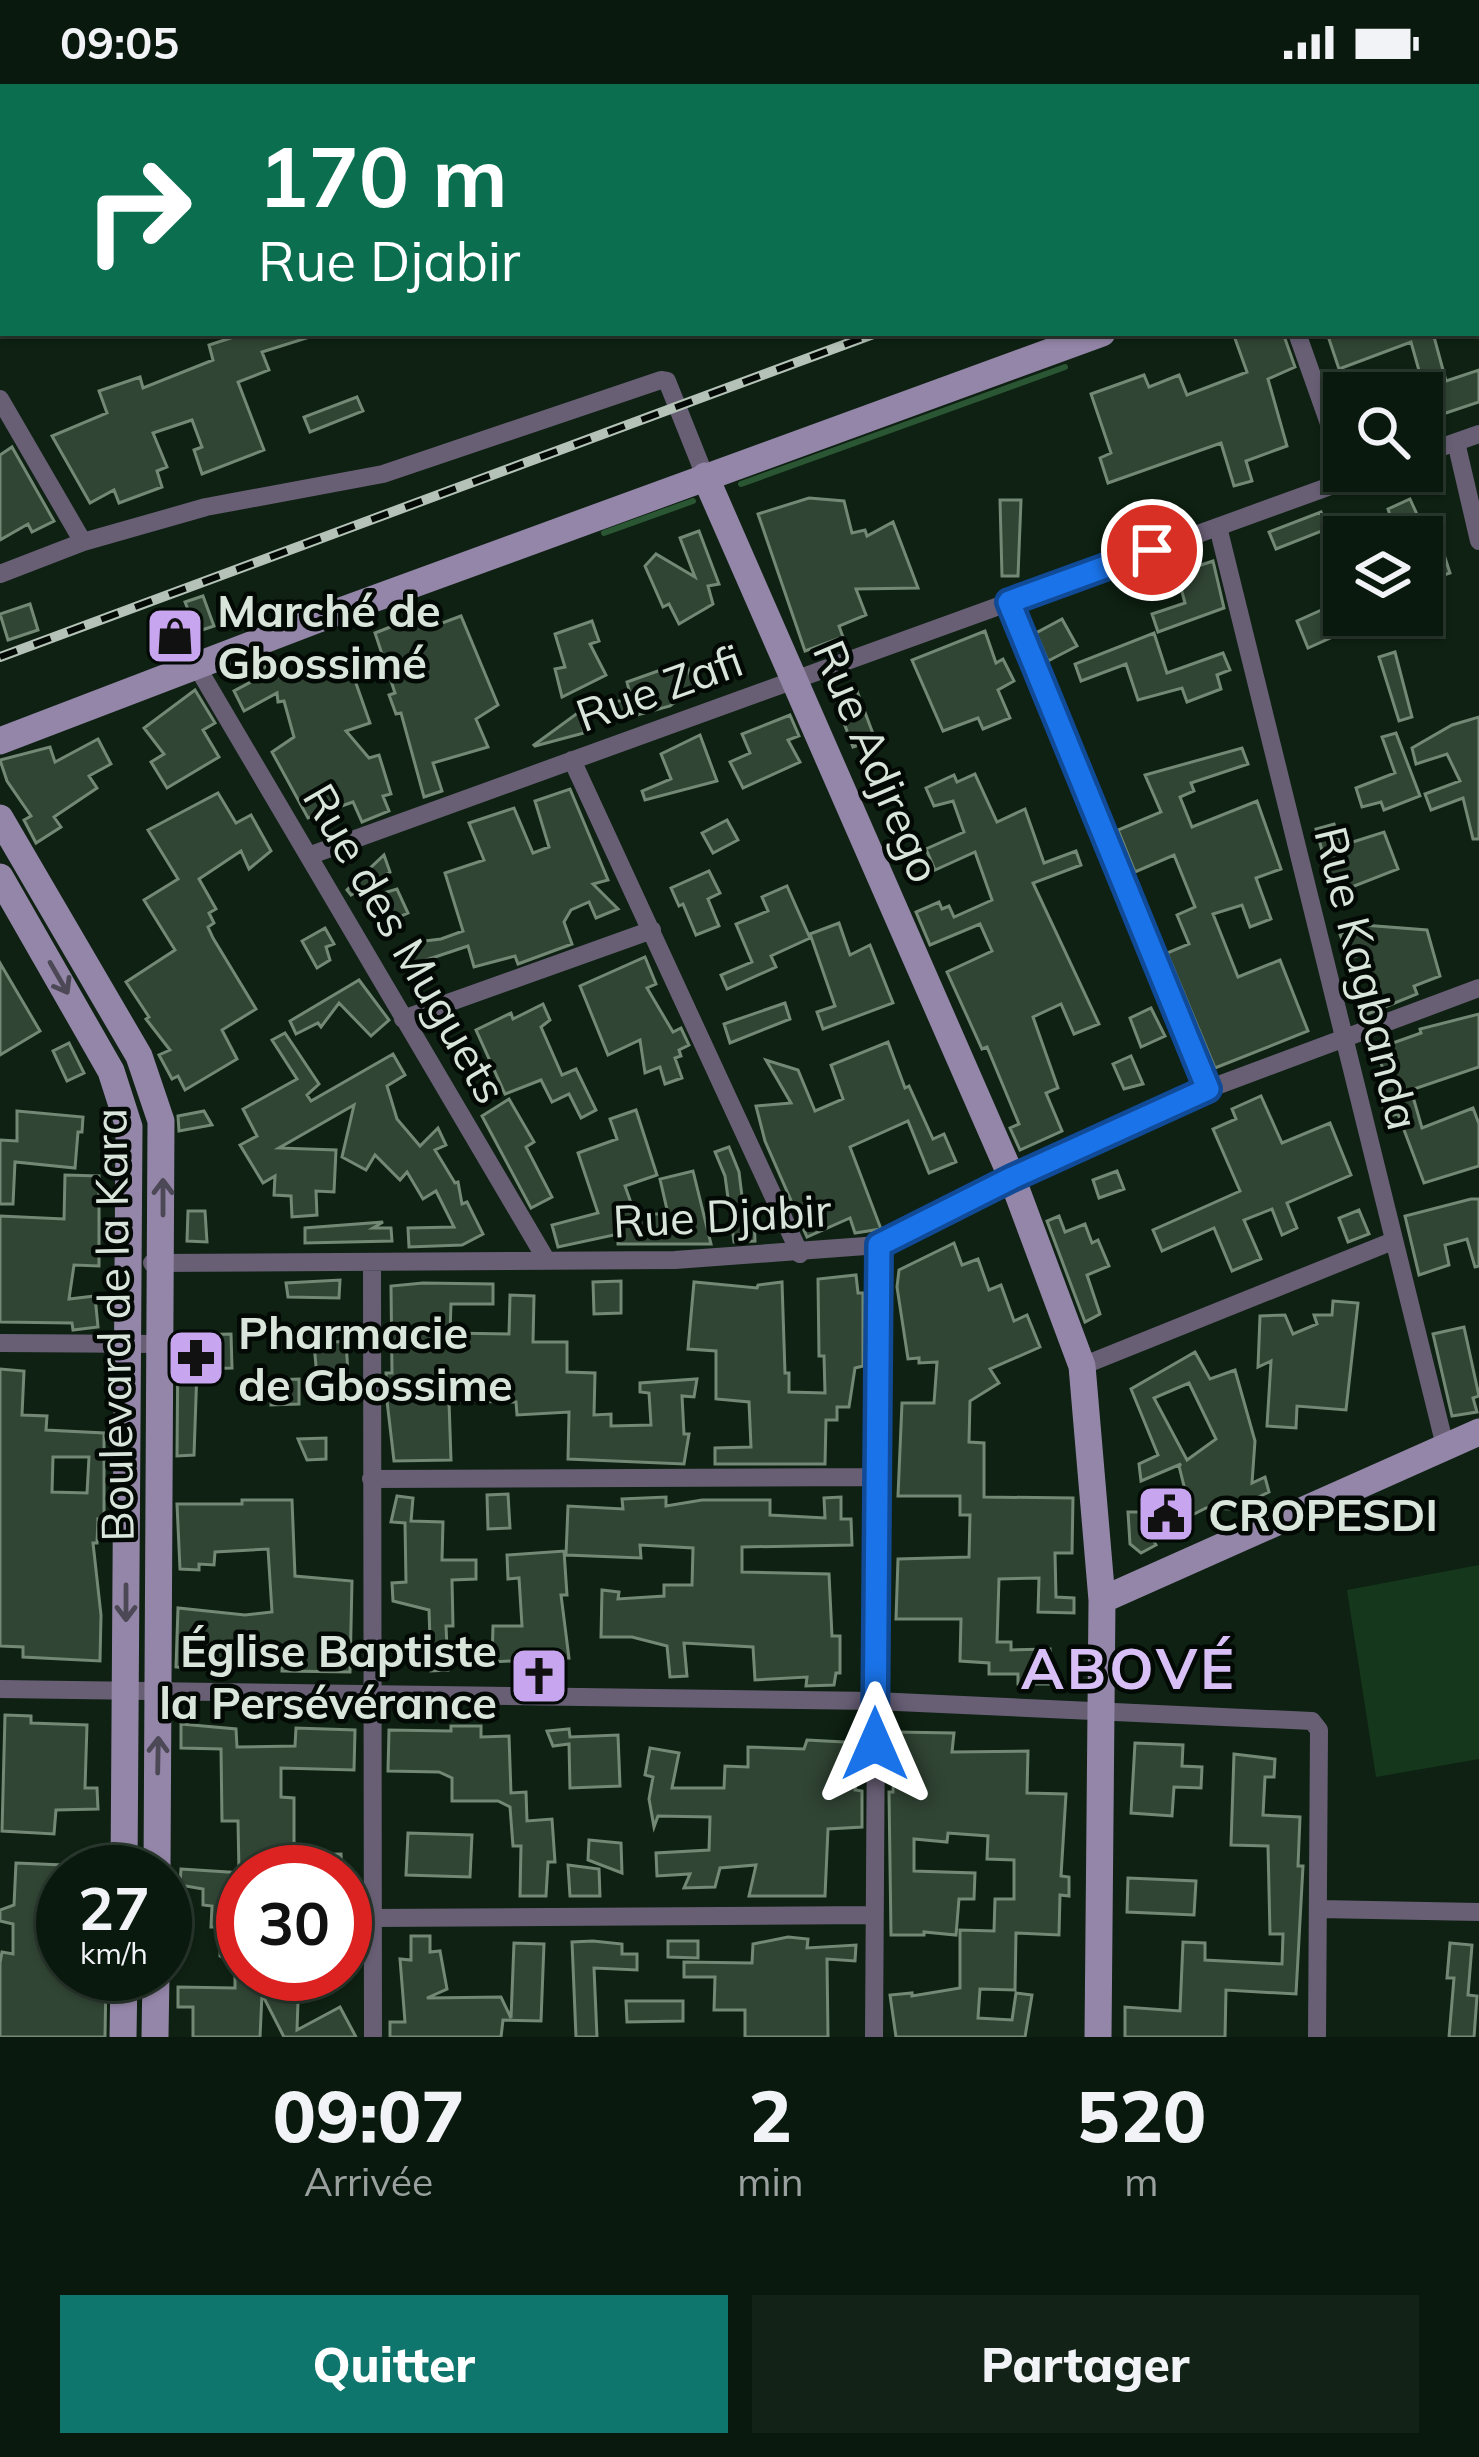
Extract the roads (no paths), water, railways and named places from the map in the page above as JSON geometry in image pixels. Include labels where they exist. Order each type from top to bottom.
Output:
[{"type":"street","points":[[0,741],[705,476],[1094,336]]},
{"type":"street","points":[[1298,336],[1323,407]]},
{"type":"street","name":"Rue Adjrego","points":[[83,542],[206,507],[383,474],[664,380],[1012,1178],[1082,1366],[1102,1600],[1098,2037]]},
{"type":"street","points":[[0,399],[83,542],[0,574]]},
{"type":"street","points":[[1443,447],[1479,434]]},
{"type":"street","points":[[1456,442],[1479,541]]},
{"type":"street","name":"Rue Zafi","points":[[311,855],[1218,527],[1323,482]]},
{"type":"street","name":"Rue Kagbanda","points":[[1218,527],[1445,1446]]},
{"type":"street","points":[[1009,602],[1208,1089]]},
{"type":"street","name":"Rue des Muguets","points":[[196,665],[547,1261]]},
{"type":"street","points":[[572,760],[800,1254]]},
{"type":"street","name":"Boulevard de la Kara","points":[[0,818],[149,1078],[161,1121],[157,1845]]},
{"type":"street","name":"Boulevard de la Kara","points":[[0,877],[120,1089],[131,1146],[124,1845]]},
{"type":"street","points":[[403,1019],[652,930]]},
{"type":"street","name":"Rue Djabir","points":[[130,1263],[547,1261],[800,1254],[879,1245],[1208,1089],[1479,988]]},
{"type":"street","points":[[1082,1366],[1393,1241]]},
{"type":"street","points":[[874,2037],[879,1245]]},
{"type":"street","points":[[372,1263],[374,2037]]},
{"type":"street","points":[[0,1342],[160,1344]]},
{"type":"street","points":[[1102,1600],[1479,1432]]},
{"type":"street","points":[[371,1479],[875,1478]]},
{"type":"street","points":[[0,1689],[875,1701],[1312,1721],[1319,1730],[1316,2037]]},
{"type":"street","points":[[1319,1909],[1479,1912]]},
{"type":"street","points":[[373,1918],[874,1915]]},
{"type":"street","points":[[123,2037],[124,2001]]},
{"type":"street","points":[[155,2037],[156,2001]]},
{"type":"waterway","points":[[989,84],[1003,84]]},
{"type":"waterway","points":[[741,484],[1065,367]]},
{"type":"waterway","points":[[604,533],[693,501]]},
{"type":"railway","points":[[0,657],[868,336]]},
{"type":"place","name":"Marché de Gbossimé","points":[[175,636]]},
{"type":"place","name":"Pharmacie de Gbossime","points":[[196,1358]]},
{"type":"place","name":"CROPESDI","points":[[1166,1514]]},
{"type":"place","name":"Église Baptiste la Persévérance","points":[[539,1676]]},
{"type":"district","name":"ABOVÉ","points":[[1129,1667]]}]
